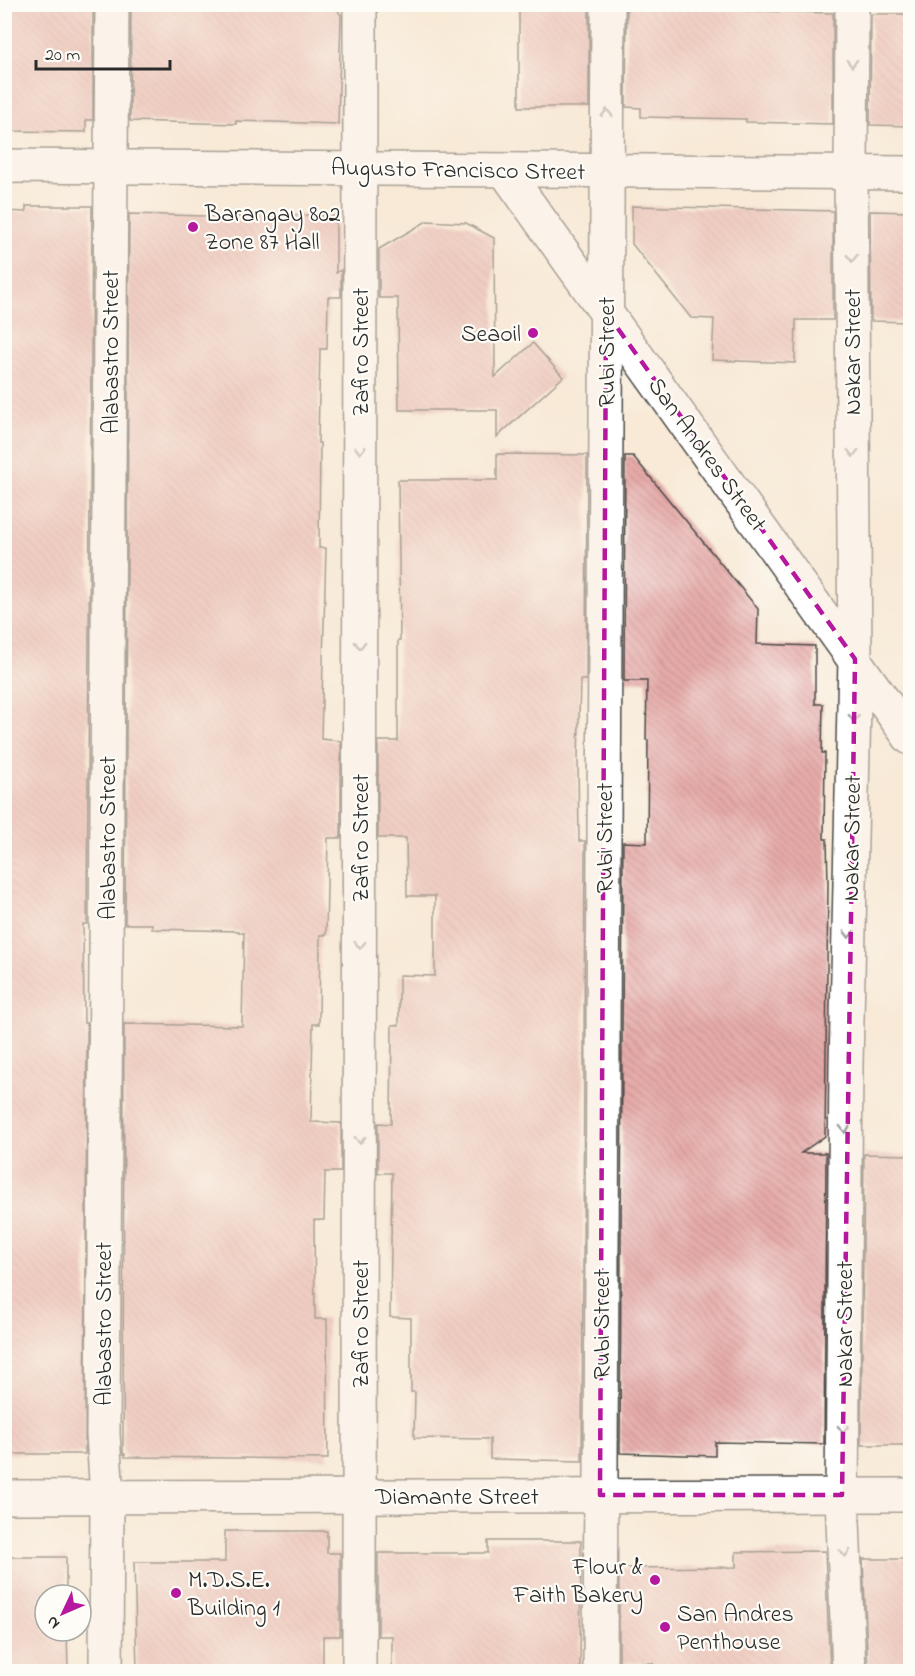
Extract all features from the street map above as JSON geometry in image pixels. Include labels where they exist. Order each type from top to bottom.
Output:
[{"type":"street","name":"Alabastro Street","points":[[106,1671],[107,1497],[103,1434],[112,4]]},
{"type":"street","name":"Zafiro Street","points":[[359,1671],[360,4]]},
{"type":"street","name":"Rubi Street","points":[[600,1671],[608,4]]},
{"type":"street","name":"Nakar Street","points":[[849,1671],[842,1495],[846,1064],[855,659],[852,4]]},
{"type":"street","name":"Augusto Francisco Street","points":[[4,166],[910,173]]},
{"type":"street","name":"San Andres Street","points":[[505,171],[910,738]]},
{"type":"street","name":"Diamante Street","points":[[4,1497],[910,1495]]},
{"type":"highlighted area","points":[[606,312],[855,659],[842,1495],[600,1495]]},
{"type":"building","points":[[4,4],[93,4],[93,120],[86,120],[86,132],[4,131]]},
{"type":"building","points":[[131,4],[334,4],[341,15],[338,124],[130,121]]},
{"type":"building","points":[[519,4],[589,4],[589,107],[519,107]]},
{"type":"building","points":[[627,4],[715,4],[714,10],[833,13],[833,124],[746,122],[746,119],[641,117],[641,108],[626,107]]},
{"type":"building","points":[[871,14],[910,14],[910,126],[870,125]]},
{"type":"building","points":[[26,206],[92,206],[87,924],[83,924],[84,1023],[87,1023],[85,1454],[4,1454],[4,211],[26,212]]},
{"type":"building","points":[[632,206],[833,211],[833,320],[796,320],[795,363],[712,360],[714,319],[691,318],[632,244]]},
{"type":"building","points":[[870,211],[910,212],[910,322],[871,321]]},
{"type":"building","points":[[129,214],[242,217],[242,214],[336,216],[336,273],[341,270],[341,297],[328,297],[327,349],[320,349],[318,443],[320,443],[319,548],[326,548],[321,739],[341,741],[341,838],[328,838],[326,935],[320,935],[319,1024],[313,1024],[311,1122],[341,1123],[341,1172],[325,1172],[324,1220],[314,1220],[315,1319],[327,1319],[328,1459],[125,1457],[123,1454],[124,1024],[242,1026],[244,933],[152,929],[152,924],[125,924]]},
{"type":"building","points":[[427,221],[466,223],[494,238],[495,377],[533,343],[563,377],[497,437],[497,410],[399,410],[398,298],[379,298],[379,249]]},
{"type":"building","points":[[497,454],[587,455],[586,680],[580,680],[578,760],[579,841],[585,841],[582,1461],[490,1459],[490,1439],[414,1438],[415,1392],[411,1392],[411,1318],[390,1317],[392,1173],[378,1173],[378,1123],[391,1124],[392,1025],[399,1025],[399,975],[435,976],[435,896],[407,896],[406,838],[378,838],[378,741],[398,741],[398,640],[400,640],[398,480],[497,480]]},
{"type":"building","points":[[625,456],[633,456],[758,609],[757,644],[815,646],[815,704],[823,704],[824,839],[827,839],[828,885],[825,1136],[801,1153],[826,1153],[824,1444],[715,1442],[715,1456],[620,1453],[623,842],[647,843],[648,740],[646,740],[647,681],[624,681]]},
{"type":"building","points":[[864,1154],[910,1155],[910,1445],[861,1445]]},
{"type":"building","points":[[225,1531],[327,1531],[327,1553],[340,1553],[340,1636],[323,1636],[323,1671],[137,1671],[134,1562],[225,1562]]},
{"type":"building","points":[[488,1541],[581,1541],[580,1671],[392,1671],[392,1636],[378,1636],[378,1553],[488,1553]]},
{"type":"building","points":[[825,1551],[830,1671],[653,1671],[653,1663],[619,1663],[619,1568],[736,1567],[736,1552]]},
{"type":"building","points":[[8,1557],[66,1557],[66,1583],[33,1583],[33,1643],[67,1643],[68,1671],[9,1671]]},
{"type":"building","points":[[863,1559],[910,1559],[910,1671],[868,1671]]},
{"type":"place","name":"Barangay 802 Zone 87 Hall","points":[[193,227]]},
{"type":"place","name":"Seaoil","points":[[533,333]]},
{"type":"place","name":"Flour & Faith Bakery","points":[[655,1580]]},
{"type":"place","name":"M.D.S.E. Building 1","points":[[176,1593]]},
{"type":"place","name":"San Andres Penthouse","points":[[665,1627]]}]
